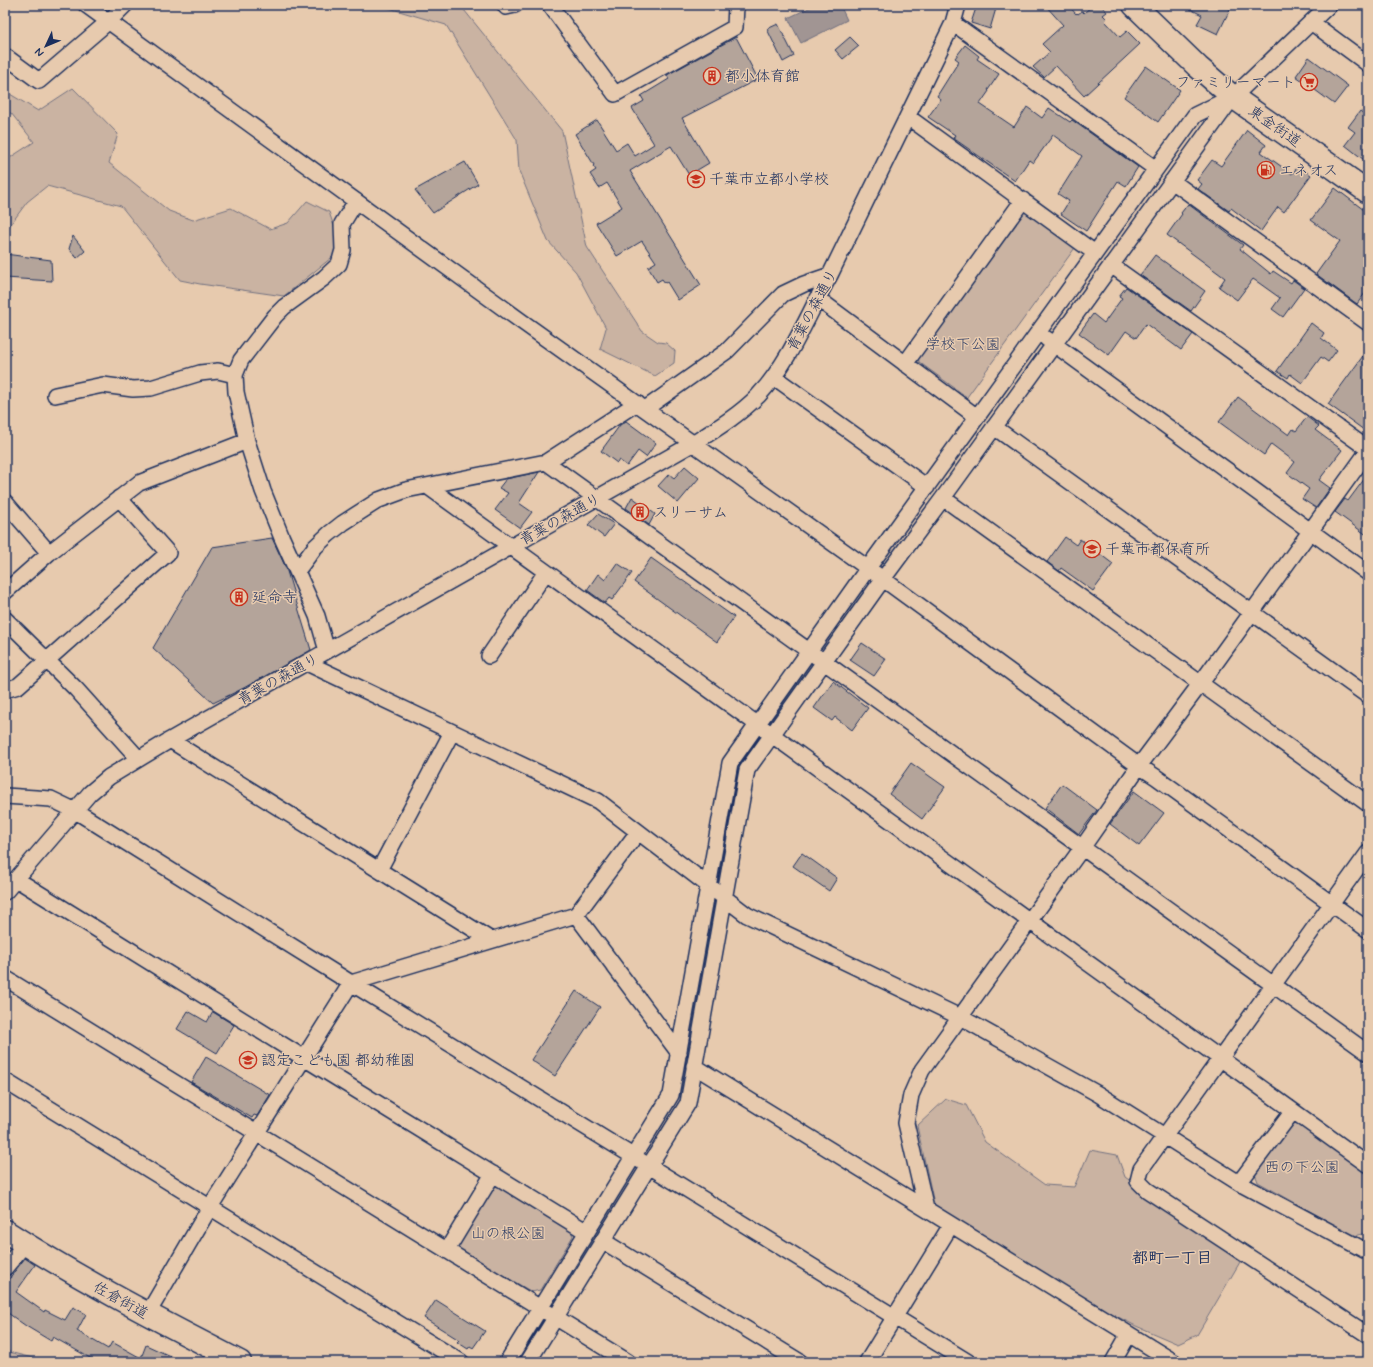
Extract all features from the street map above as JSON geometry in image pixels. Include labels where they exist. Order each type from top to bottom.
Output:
[{"type":"highway","name":"東金街道","points":[[1134,5],[1198,67],[1233,97],[1368,192]]},
{"type":"highway","name":"佐倉街道","points":[[5,1231],[101,1290],[240,1362]]},
{"type":"street","points":[[86,5],[521,321],[868,568],[1139,766],[1368,930]]},
{"type":"street","points":[[5,56],[39,81],[109,21],[125,5]]},
{"type":"street","points":[[505,5],[506,7],[515,5]]},
{"type":"street","points":[[550,5],[615,94],[736,27],[736,5]]},
{"type":"street","name":"青葉の森通り","points":[[5,892],[74,810],[90,793],[109,777],[138,758],[694,443],[734,417],[757,397],[774,377],[793,348],[817,298],[830,276],[953,23],[958,5]]},
{"type":"street","points":[[528,1362],[688,1103],[747,770],[883,579],[1233,97],[1329,5]]},
{"type":"street","points":[[1311,22],[1368,64]]},
{"type":"street","points":[[953,23],[1156,169]]},
{"type":"street","points":[[508,1362],[671,1095],[730,763],[926,487],[1195,115],[1233,97]]},
{"type":"street","points":[[908,117],[1095,253]]},
{"type":"street","points":[[1172,181],[1368,323]]},
{"type":"street","points":[[905,364],[1023,200]]},
{"type":"street","points":[[328,651],[317,616],[263,491],[247,440],[236,392],[235,375],[241,360],[275,316],[284,307],[324,278],[339,264],[343,250],[342,224],[356,201]]},
{"type":"street","points":[[926,1209],[906,1123],[911,1095],[922,1070],[1030,921],[1139,766],[1311,532],[1368,450],[1111,265]]},
{"type":"street","points":[[297,571],[315,547],[343,523],[379,500],[406,490],[546,462],[641,406],[727,351],[783,294],[804,284],[830,276]]},
{"type":"street","points":[[817,298],[977,417]]},
{"type":"street","points":[[1038,332],[1368,573]]},
{"type":"street","points":[[55,395],[103,385],[133,389],[151,388],[200,372],[218,371],[235,375]]},
{"type":"street","points":[[774,377],[926,487]]},
{"type":"street","points":[[994,427],[1368,696]]},
{"type":"street","points":[[5,592],[49,553],[139,483],[247,440]]},
{"type":"street","points":[[546,462],[1368,1053]]},
{"type":"street","points":[[427,486],[1368,1165]]},
{"type":"street","points":[[5,690],[18,686],[168,553],[118,498]]},
{"type":"street","points":[[943,498],[1368,804]]},
{"type":"street","points":[[5,502],[49,553]]},
{"type":"street","points":[[489,656],[546,572]]},
{"type":"street","points":[[5,620],[48,660],[76,689],[138,758]]},
{"type":"street","points":[[307,663],[598,802],[747,915],[960,1017],[1098,1094],[1238,1183],[1368,1252]]},
{"type":"street","points":[[379,870],[452,732]]},
{"type":"street","points":[[170,740],[491,940]]},
{"type":"street","points":[[5,796],[50,799],[74,810],[351,983],[968,1362]]},
{"type":"street","points":[[147,1315],[210,1208],[351,983],[576,915],[638,832]]},
{"type":"street","points":[[1368,853],[1164,1136],[1141,1169],[1138,1180],[1147,1190],[1368,1335]]},
{"type":"street","points":[[16,879],[587,1232]]},
{"type":"street","points":[[576,915],[679,1053]]},
{"type":"street","points":[[5,978],[628,1362]]},
{"type":"street","points":[[694,1066],[1174,1362]]},
{"type":"street","points":[[5,1081],[461,1362]]},
{"type":"street","points":[[1238,1183],[1293,1111]]},
{"type":"street","points":[[447,1250],[493,1174]]},
{"type":"street","points":[[867,1362],[952,1225]]},
{"type":"street","points":[[603,1241],[800,1362]]},
{"type":"street","points":[[5,1268],[25,1244]]},
{"type":"street","points":[[1113,1362],[1129,1334]]},
{"type":"green space","points":[[379,5],[460,5],[562,131],[587,247],[642,331],[658,342],[666,343],[675,351],[674,363],[655,376],[600,349],[606,328],[576,272],[548,241],[519,171],[517,140],[446,25]]},
{"type":"green space","points":[[73,88],[118,134],[109,163],[169,211],[193,220],[231,208],[270,229],[288,223],[307,201],[329,212],[337,235],[336,254],[284,296],[180,280],[121,206],[47,186],[27,202],[5,232],[5,165],[11,157],[34,142],[11,113],[5,113],[5,91],[38,111]]},
{"type":"green space","name":"学校下公園","points":[[1030,209],[1077,245],[967,397],[919,362],[917,350],[1017,212]]},
{"type":"green space","points":[[946,1099],[966,1105],[985,1142],[1045,1185],[1074,1187],[1090,1150],[1117,1155],[1125,1177],[1240,1262],[1197,1335],[1178,1344],[1136,1326],[1086,1301],[935,1208],[917,1126]]},
{"type":"green space","name":"西の下公園","points":[[1290,1122],[1298,1122],[1368,1172],[1368,1228],[1363,1234],[1354,1236],[1258,1182],[1254,1171]]},
{"type":"green space","name":"山の根公園","points":[[491,1182],[569,1226],[573,1236],[540,1290],[532,1292],[456,1248]]},
{"type":"green space","points":[[5,1347],[9,1352],[48,1362],[5,1362]]},
{"type":"shaded area","points":[[815,5],[840,5],[847,20],[801,43],[788,18]]},
{"type":"building","points":[[977,5],[997,5],[990,29],[971,23]]},
{"type":"building","points":[[1045,5],[1068,5],[1076,14],[1078,14],[1082,11],[1084,13],[1093,5],[1101,5],[1107,12],[1103,15],[1107,19],[1105,21],[1120,37],[1127,31],[1140,44],[1084,96],[1056,66],[1044,77],[1033,67],[1050,52],[1042,44],[1063,25]]},
{"type":"building","points":[[1182,5],[1232,5],[1218,34],[1197,24],[1202,15]]},
{"type":"building","points":[[778,24],[794,56],[783,62],[767,29]]},
{"type":"building","points":[[736,37],[758,79],[682,118],[709,163],[689,175],[671,146],[630,171],[701,285],[678,300],[667,282],[665,283],[662,279],[657,282],[648,267],[656,262],[642,241],[617,256],[596,223],[622,207],[607,183],[599,188],[590,174],[596,170],[593,166],[594,165],[575,134],[597,120],[616,150],[627,143],[635,156],[654,144],[632,108],[644,101],[641,96],[669,79],[667,75]]},
{"type":"building","points":[[850,37],[859,46],[843,59],[835,50]]},
{"type":"building","points":[[965,45],[979,56],[977,59],[999,74],[980,104],[1014,127],[1027,107],[1042,118],[1049,108],[1070,122],[1072,120],[1138,167],[1126,186],[1118,181],[1086,231],[1061,214],[1069,201],[1058,194],[1082,156],[1053,135],[1033,163],[1029,160],[1015,181],[953,138],[955,135],[928,117],[941,99],[937,96],[959,61],[955,58]]},
{"type":"building","points":[[1309,57],[1348,86],[1334,104],[1296,76]]},
{"type":"building","points":[[1146,66],[1180,90],[1158,122],[1124,97]]},
{"type":"building","points":[[1360,111],[1368,117],[1368,163],[1345,145],[1355,132],[1348,127]]},
{"type":"building","points":[[1247,130],[1266,145],[1261,152],[1292,174],[1298,166],[1311,175],[1284,212],[1278,207],[1261,231],[1231,208],[1229,211],[1198,189],[1202,184],[1197,180],[1212,160],[1221,166]]},
{"type":"building","points":[[465,162],[478,184],[433,213],[415,190]]},
{"type":"building","points":[[1335,188],[1368,213],[1368,289],[1357,304],[1316,274],[1340,241],[1311,220]]},
{"type":"building","points":[[1188,204],[1243,245],[1240,249],[1271,274],[1273,271],[1291,283],[1293,280],[1304,288],[1283,317],[1272,309],[1280,298],[1259,283],[1253,279],[1237,300],[1219,287],[1225,278],[1167,235]]},
{"type":"building","points":[[73,236],[85,251],[77,258],[69,249]]},
{"type":"building","points":[[5,254],[51,260],[52,281],[5,278]]},
{"type":"building","points":[[1155,255],[1205,291],[1191,311],[1140,275]]},
{"type":"building","points":[[1126,287],[1193,334],[1181,350],[1146,324],[1136,338],[1126,331],[1109,355],[1079,333],[1093,314],[1104,323],[1122,298],[1119,296]]},
{"type":"building","points":[[1311,323],[1324,333],[1321,338],[1337,350],[1328,362],[1321,357],[1302,383],[1290,374],[1288,378],[1277,371]]},
{"type":"building","points":[[1368,349],[1368,433],[1328,404]]},
{"type":"building","points":[[1238,397],[1289,435],[1293,429],[1296,431],[1307,417],[1319,426],[1315,430],[1342,450],[1319,480],[1330,488],[1316,508],[1302,499],[1309,489],[1287,473],[1295,462],[1271,444],[1264,455],[1219,422]]},
{"type":"building","points":[[626,421],[656,443],[646,457],[638,451],[627,466],[619,460],[617,463],[601,451],[620,425]]},
{"type":"building","points":[[685,466],[699,478],[678,503],[658,486],[669,474],[674,478]]},
{"type":"building","points":[[539,472],[519,503],[532,512],[520,528],[495,510],[508,493],[499,488],[506,479]]},
{"type":"building","points":[[1368,474],[1368,536],[1335,512],[1345,499],[1348,501]]},
{"type":"building","name":"スリーサム","points":[[632,497],[655,514],[649,525],[626,508]]},
{"type":"building","points":[[598,514],[614,524],[604,537],[588,525]]},
{"type":"building","points":[[1065,537],[1076,545],[1080,539],[1113,564],[1093,591],[1061,568],[1059,571],[1047,562]]},
{"type":"building","name":"延命寺","points":[[272,538],[286,568],[311,650],[244,688],[213,703],[153,648],[212,547]]},
{"type":"building","points":[[651,558],[734,617],[717,642],[634,582]]},
{"type":"building","points":[[617,563],[632,573],[612,600],[609,598],[605,603],[587,590],[598,574],[605,580]]},
{"type":"building","points":[[862,643],[886,659],[874,676],[850,660]]},
{"type":"building","points":[[833,681],[868,708],[852,730],[835,717],[832,721],[814,708]]},
{"type":"building","points":[[911,763],[945,787],[922,819],[889,794]]},
{"type":"building","points":[[1062,784],[1097,810],[1079,834],[1045,808]]},
{"type":"building","points":[[1134,791],[1164,813],[1139,846],[1110,824]]},
{"type":"building","points":[[802,853],[837,878],[829,891],[793,866]]},
{"type":"building","points":[[576,991],[600,1007],[555,1076],[531,1060]]},
{"type":"building","points":[[188,1011],[207,1022],[213,1012],[234,1025],[217,1053],[177,1029]]},
{"type":"building","points":[[206,1057],[270,1095],[257,1116],[254,1115],[252,1118],[191,1082]]},
{"type":"building","points":[[25,1258],[35,1265],[16,1292],[44,1312],[45,1310],[65,1320],[73,1307],[86,1314],[77,1331],[108,1349],[112,1342],[141,1358],[146,1345],[183,1362],[97,1362],[53,1337],[51,1341],[26,1326],[5,1311],[5,1284]]},
{"type":"building","points":[[436,1300],[485,1331],[473,1348],[470,1346],[468,1349],[457,1342],[459,1340],[424,1318]]},
{"type":"place","name":"都小体育館","points":[[712,76]]},
{"type":"place","name":"ファミリーマート","points":[[1309,82]]},
{"type":"place","name":"エネオス","points":[[1266,170]]},
{"type":"place","name":"千葉市立都小学校","points":[[696,179]]},
{"type":"place","name":"スリーサム","points":[[640,512]]},
{"type":"place","name":"千葉市都保育所","points":[[1092,549]]},
{"type":"place","name":"延命寺","points":[[239,597]]},
{"type":"place","name":"認定こども園 都幼稚園","points":[[248,1060]]},
{"type":"district","name":"都町一丁目","points":[[1172,1257]]}]
